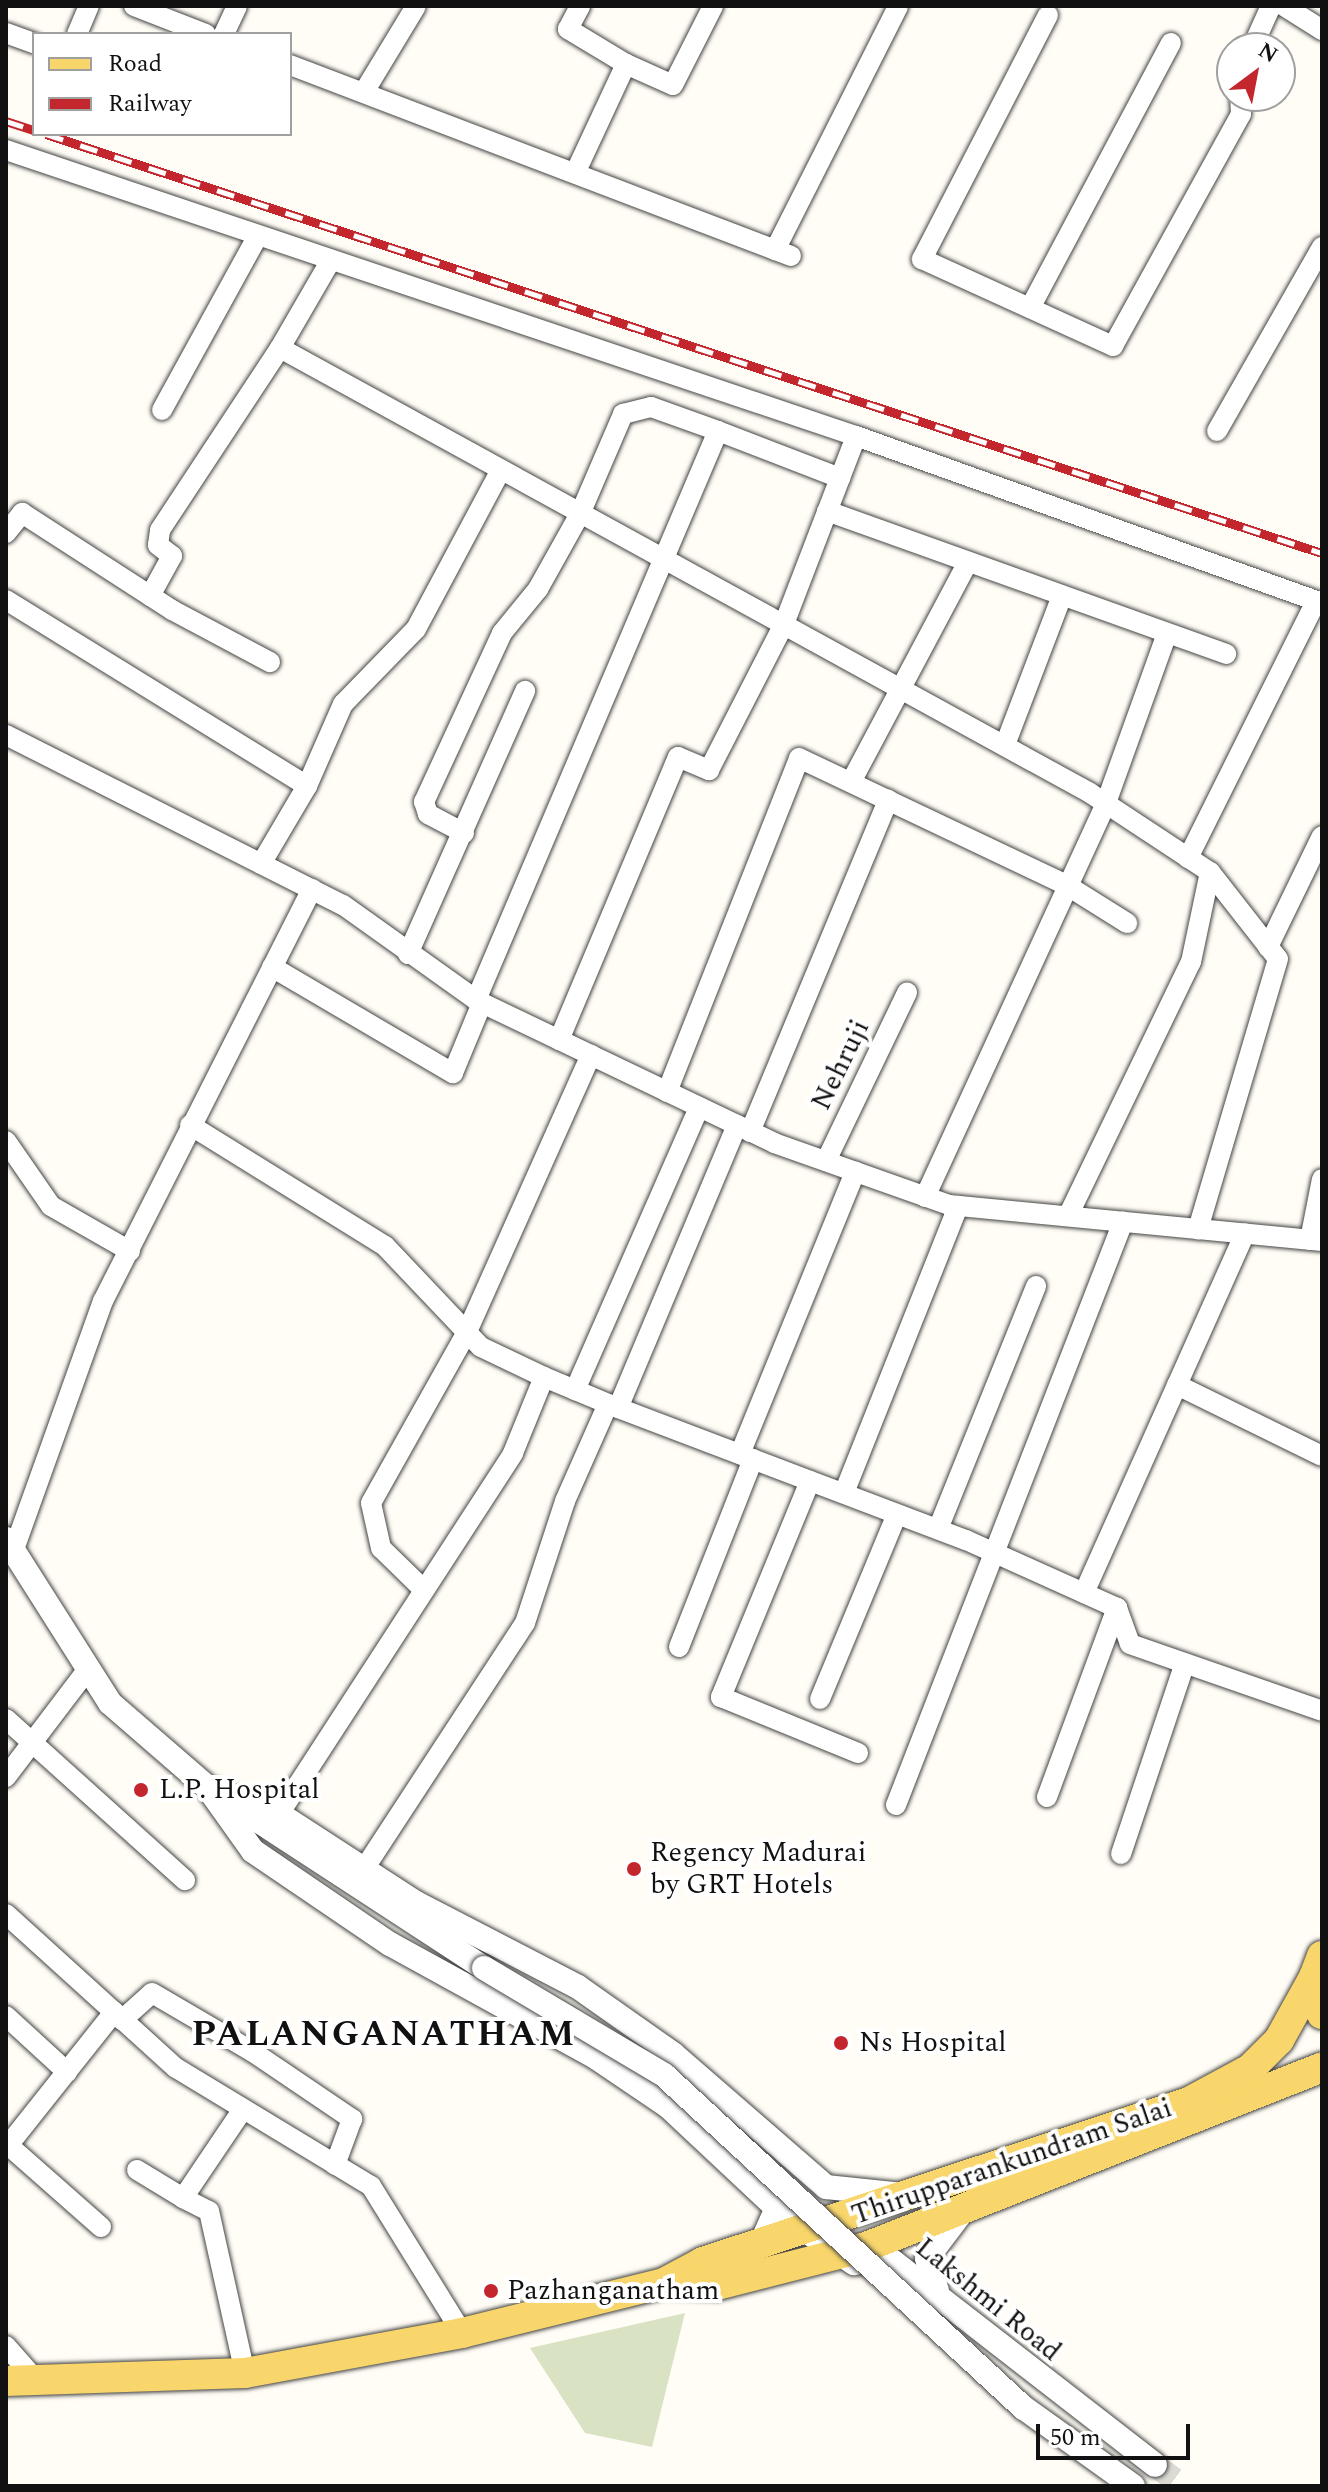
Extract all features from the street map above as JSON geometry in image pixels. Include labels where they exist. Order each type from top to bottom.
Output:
[{"type":"main road","name":"Thirupparankundram Salai","points":[[20,2380],[245,2373],[462,2333],[664,2283],[703,2262],[803,2232],[1189,2102],[1250,2069],[1279,2040],[1318,1966]]},
{"type":"main road","points":[[1318,1966],[1322,2014]]},
{"type":"main road","name":"Thirupparankundram Salai","points":[[664,2283],[717,2285],[841,2254],[1322,2067]]},
{"type":"street","points":[[78,32],[89,6]]},
{"type":"street","points":[[134,6],[201,32]]},
{"type":"street","points":[[225,32],[237,6]]},
{"type":"street","points":[[364,92],[416,6]]},
{"type":"street","points":[[580,6],[568,29],[626,64],[673,85],[713,6]]},
{"type":"street","points":[[292,66],[577,169],[783,253],[898,6]]},
{"type":"street","points":[[1259,32],[1271,6]]},
{"type":"street","points":[[1284,6],[1322,30]]},
{"type":"street","points":[[1048,15],[922,259],[1113,346],[1241,112]]},
{"type":"street","points":[[6,33],[32,42]]},
{"type":"street","points":[[1030,308],[1171,43]]},
{"type":"street","points":[[577,169],[626,64]]},
{"type":"street","points":[[6,150],[257,237],[856,436],[1319,602],[1188,858]]},
{"type":"street","points":[[162,410],[257,237]]},
{"type":"street","points":[[1217,431],[1322,247]]},
{"type":"street","points":[[150,596],[172,556],[158,545],[160,530],[280,348],[331,260]]},
{"type":"street","points":[[280,348],[1005,745],[1106,803],[1210,872],[1278,959],[1198,1229]]},
{"type":"street","points":[[464,833],[428,814],[424,802],[502,633],[538,589],[580,514],[623,414],[651,407],[840,478]]},
{"type":"street","points":[[272,967],[453,1073],[479,1002],[718,431]]},
{"type":"street","points":[[559,1040],[678,757],[709,770],[784,624],[856,436]]},
{"type":"street","points":[[261,864],[307,786],[343,704],[416,629],[501,470]]},
{"type":"street","points":[[827,511],[1226,654]]},
{"type":"street","points":[[6,533],[22,513],[150,596],[270,662]]},
{"type":"street","points":[[851,782],[968,562]]},
{"type":"street","points":[[1005,745],[1062,596]]},
{"type":"street","points":[[6,600],[307,786]]},
{"type":"street","points":[[925,1197],[1106,803],[1167,634]]},
{"type":"street","points":[[408,954],[525,691]]},
{"type":"street","points":[[6,735],[312,889],[479,1002],[743,1128],[925,1197],[953,1205],[1316,1240],[1322,1179]]},
{"type":"street","points":[[667,1092],[799,758],[1068,886],[1127,923]]},
{"type":"street","points":[[364,1869],[525,1623],[565,1501],[613,1406],[743,1128],[888,800]]},
{"type":"street","points":[[1268,947],[1322,836]]},
{"type":"street","points":[[1068,1216],[1191,962],[1210,872]]},
{"type":"street","points":[[312,889],[103,1301],[9,1547],[85,1673],[208,1788],[484,1968],[664,2075],[1024,2408],[1133,2486]]},
{"type":"street","name":"Nehruji","points":[[826,1161],[907,993]]},
{"type":"street","points":[[424,1590],[381,1548],[371,1503],[466,1334],[591,1055]]},
{"type":"street","points":[[575,1390],[699,1107]]},
{"type":"street","points":[[190,1125],[385,1246],[466,1334],[544,1377],[995,1553],[1117,1608],[1130,1644],[1322,1711]]},
{"type":"street","points":[[6,1141],[51,1206],[130,1251]]},
{"type":"street","points":[[844,1493],[953,1205],[937,1171]]},
{"type":"street","points":[[679,1647],[746,1456],[855,1172]]},
{"type":"street","points":[[896,1805],[1123,1222]]},
{"type":"street","points":[[1084,1593],[1245,1233]]},
{"type":"street","points":[[938,1529],[1036,1286]]},
{"type":"street","points":[[279,1814],[513,1453],[544,1377]]},
{"type":"street","points":[[1177,1385],[1322,1456]]},
{"type":"street","points":[[810,1481],[721,1697],[858,1753]]},
{"type":"street","points":[[820,1699],[897,1514]]},
{"type":"street","points":[[1047,1797],[1117,1608]]},
{"type":"street","points":[[1121,1854],[1185,1663]]},
{"type":"street","points":[[6,1777],[85,1673]]},
{"type":"street","points":[[6,1719],[185,1880]]},
{"type":"street","points":[[208,1788],[279,1814],[364,1869],[578,1987],[673,2054],[826,2187],[910,2196]]},
{"type":"street","name":"Lakshmi Road","points":[[208,1788],[253,1851],[390,1944],[597,2058],[669,2107],[803,2232],[854,2263],[887,2257],[939,2294],[1060,2398],[1155,2465]]},
{"type":"street","points":[[6,1914],[176,2068],[371,2186],[462,2333]]},
{"type":"street","points":[[101,2227],[7,2146],[67,2072],[118,2016],[152,1993],[266,2061],[352,2119],[335,2165]]},
{"type":"street","points":[[6,2016],[67,2072]]},
{"type":"street","points":[[183,2198],[243,2109]]},
{"type":"street","points":[[137,2170],[209,2211],[245,2373]]},
{"type":"street","points":[[939,2294],[927,2258],[969,2204]]},
{"type":"street","points":[[760,2246],[777,2208]]},
{"type":"street","points":[[6,2346],[20,2380]]},
{"type":"green space","points":[[685,2313],[652,2447],[585,2433],[530,2348]]},
{"type":"tunnel","points":[[1155,2465],[1183,2486]]},
{"type":"railway","points":[[6,121],[32,129]]},
{"type":"railway","points":[[52,136],[1322,553]]},
{"type":"place","name":"L.P. Hospital","points":[[141,1790]]},
{"type":"place","name":"Regency Madurai by GRT Hotels","points":[[634,1869]]},
{"type":"place","name":"Ns Hospital","points":[[841,2043]]},
{"type":"place","name":"Pazhanganatham","points":[[491,2291]]},
{"type":"district","name":"PALANGANATHAM","points":[[384,2035]]}]
